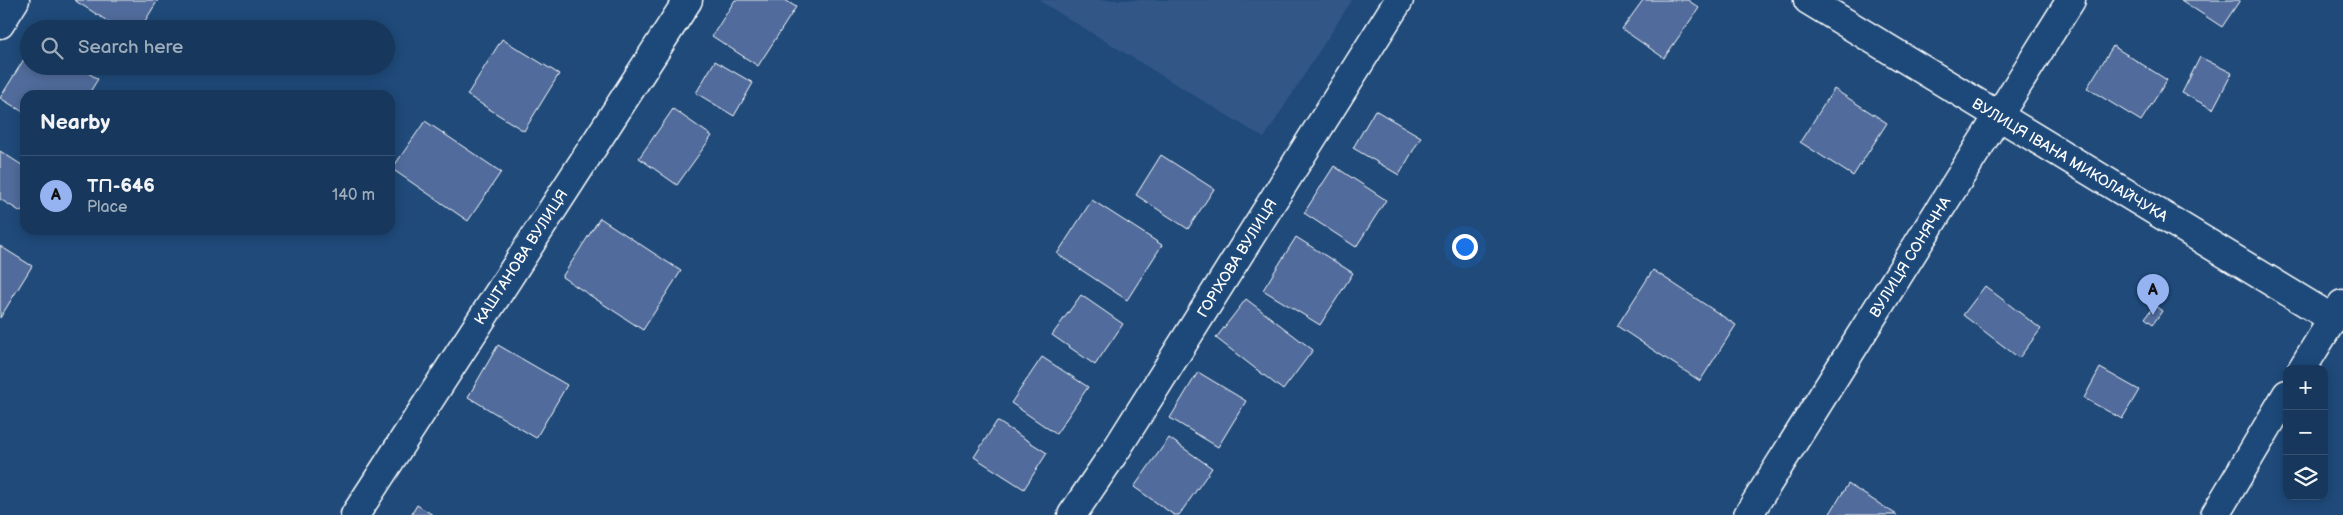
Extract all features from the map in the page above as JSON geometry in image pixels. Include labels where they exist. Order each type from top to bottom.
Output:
[{"type":"street","points":[[0,24],[15,0]]},
{"type":"street","name":"КАШТАНОВА ВУЛИЦЯ","points":[[355,515],[688,0]]},
{"type":"street","name":"ГОРІХОВА ВУЛИЦЯ","points":[[1072,515],[1116,450],[1399,0]]},
{"type":"street","name":"ВУЛИЦЯ ІВАНА МИКОЛАЙЧУКА","points":[[1808,0],[1998,116],[2338,311]]},
{"type":"street","name":"ВУЛИЦЯ СОНЯЧНА","points":[[1748,515],[2071,0]]},
{"type":"street","points":[[2304,365],[2338,311]]},
{"type":"street","points":[[2215,515],[2283,401]]},
{"type":"shaded area","points":[[1038,0],[1352,0],[1264,138]]},
{"type":"building","points":[[74,0],[158,0],[146,20],[106,20]]},
{"type":"building","points":[[735,0],[785,0],[796,7],[758,66],[712,36]]},
{"type":"building","points":[[1643,0],[1688,0],[1699,8],[1664,58],[1622,29]]},
{"type":"building","points":[[2181,0],[2240,0],[2222,27]]},
{"type":"building","points":[[502,39],[559,74],[524,131],[467,95]]},
{"type":"building","points":[[2113,46],[2167,80],[2141,121],[2087,88]]},
{"type":"building","points":[[2200,57],[2232,73],[2213,109],[2182,93]]},
{"type":"building","points":[[715,61],[753,83],[734,116],[696,93]]},
{"type":"building","points":[[20,66],[20,75],[92,75],[98,79],[91,90],[20,90],[20,110],[0,98]]},
{"type":"building","points":[[1834,89],[1887,123],[1853,176],[1800,142]]},
{"type":"building","points":[[673,109],[712,136],[677,185],[639,158]]},
{"type":"building","points":[[1375,110],[1421,137],[1399,175],[1353,148]]},
{"type":"building","points":[[425,121],[501,172],[468,221],[395,171],[395,165]]},
{"type":"building","points":[[0,151],[20,164],[20,211],[0,199]]},
{"type":"building","points":[[1161,155],[1214,189],[1188,229],[1136,195]]},
{"type":"building","points":[[1334,166],[1386,200],[1356,247],[1304,213]]},
{"type":"building","points":[[1092,200],[1162,245],[1127,300],[1057,254]]},
{"type":"building","points":[[600,218],[681,271],[643,330],[562,277]]},
{"type":"building","points":[[1296,237],[1353,273],[1320,325],[1263,290]]},
{"type":"building","points":[[0,246],[32,266],[0,318]]},
{"type":"building","points":[[1653,270],[1736,325],[1700,381],[1617,326]]},
{"type":"building","points":[[1985,286],[2041,329],[2019,358],[1963,315]]},
{"type":"building","points":[[1081,295],[1123,324],[1095,365],[1052,335]]},
{"type":"building","points":[[1246,299],[1313,350],[1283,390],[1216,338]]},
{"type":"building","points":[[2154,305],[2162,311],[2153,324],[2145,318]]},
{"type":"building","points":[[498,345],[567,385],[536,438],[468,397]]},
{"type":"building","points":[[1042,357],[1088,387],[1056,434],[1011,403]]},
{"type":"building","points":[[2100,368],[2139,390],[2122,419],[2084,398]]},
{"type":"building","points":[[1198,372],[1246,401],[1218,447],[1170,418]]},
{"type":"building","points":[[997,421],[1047,453],[1024,489],[974,457]]},
{"type":"building","points":[[1169,438],[1212,468],[1179,515],[1174,515],[1134,487]]},
{"type":"building","points":[[1848,484],[1897,515],[1829,515]]},
{"type":"building","points":[[417,505],[433,515],[411,515]]},
{"type":"place","name":"ТП-646","points":[[2153,315]]}]
